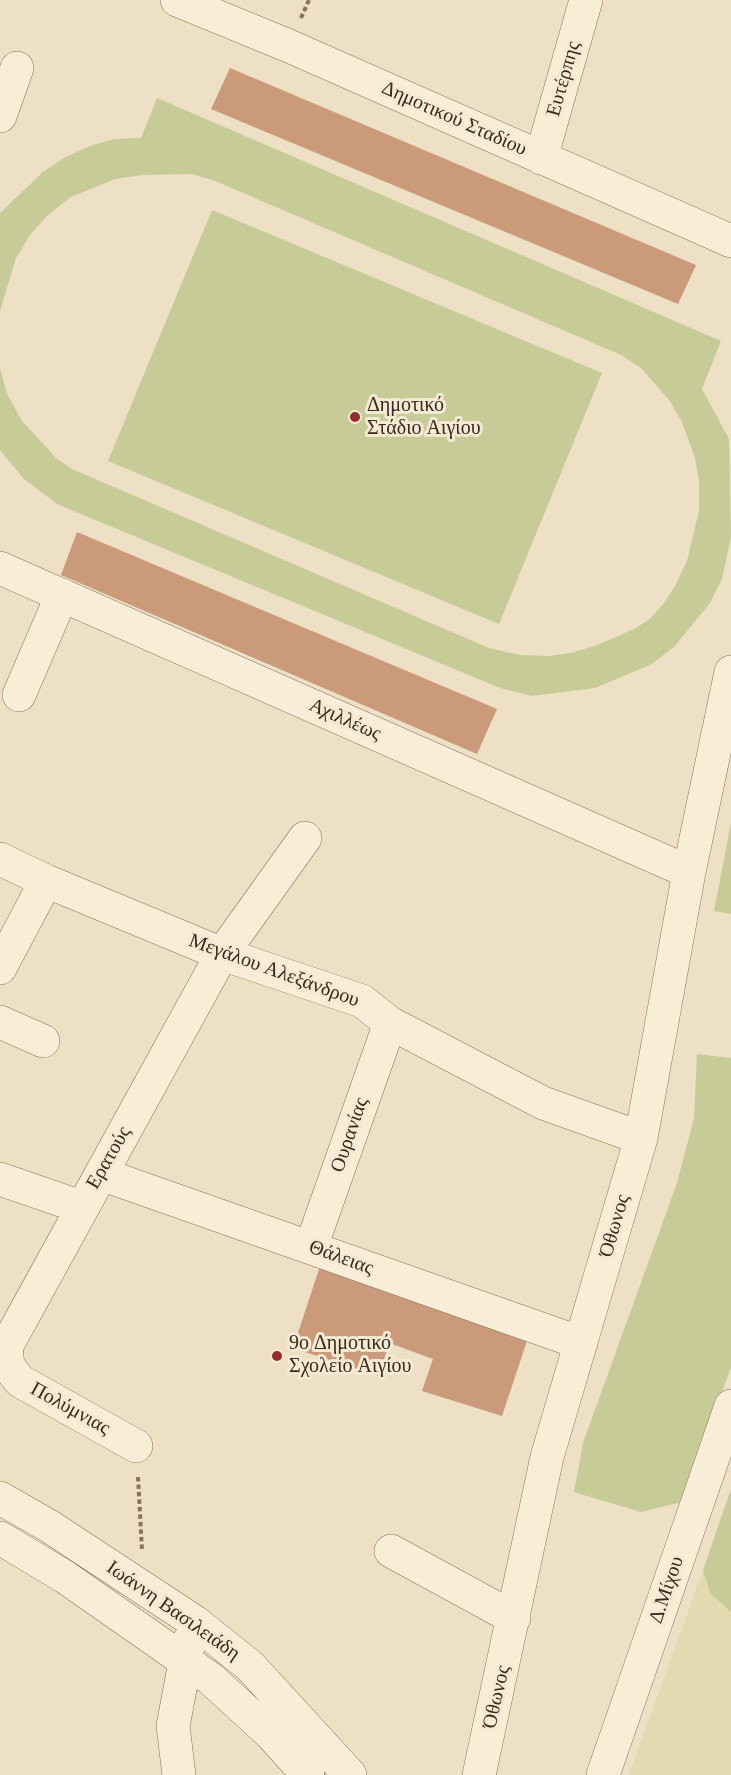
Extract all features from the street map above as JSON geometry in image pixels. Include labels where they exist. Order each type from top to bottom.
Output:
[{"type":"street","name":"Δημοτικού Σταδίου","points":[[177,0],[289,45],[731,241]]},
{"type":"street","name":"Ευτέρπης","points":[[541,158],[586,0]]},
{"type":"street","points":[[0,116],[17,68]]},
{"type":"street","name":"Αχιλλέως","points":[[0,568],[689,872]]},
{"type":"street","points":[[19,695],[62,595]]},
{"type":"street","name":"Όθωνος","points":[[479,1775],[547,1457],[641,1138],[689,872],[731,672]]},
{"type":"street","name":"Ερατούς","points":[[8,1366],[6,1347],[12,1332],[222,954],[305,838]]},
{"type":"street","name":"Μεγάλου Αλεξάνδρου","points":[[0,859],[46,881],[222,954],[362,1001],[390,1023],[543,1104],[641,1138]]},
{"type":"street","points":[[0,968],[46,881]]},
{"type":"street","points":[[0,1022],[43,1041]]},
{"type":"street","name":"Ουρανίας","points":[[310,1247],[390,1023]]},
{"type":"street","name":"Θάλειας","points":[[101,1173],[581,1343]]},
{"type":"street","points":[[0,1179],[81,1207]]},
{"type":"street","name":"Πολύμνιας","points":[[8,1366],[20,1381],[136,1446]]},
{"type":"street","name":"Δ.Μίχου","points":[[603,1775],[731,1406]]},
{"type":"street","name":"Ιωάννη Βασιλειάδη","points":[[0,1498],[49,1526],[195,1622],[258,1674],[350,1775]]},
{"type":"street","name":"Ιωάννη Βασιλειάδη","points":[[0,1538],[65,1577],[211,1679],[238,1703],[308,1775]]},
{"type":"street","points":[[391,1551],[514,1618]]},
{"type":"street","points":[[179,1775],[172,1726],[184,1661],[195,1622]]},
{"type":"path","points":[[136,1446],[145,1590]]},
{"type":"shaded area","points":[[703,1570],[710,1593],[731,1612],[731,1775],[629,1775]]},
{"type":"green space","points":[[157,98],[721,341],[702,389],[729,439],[731,537],[722,579],[710,603],[674,647],[650,665],[595,688],[532,696],[500,688],[57,504],[24,479],[0,450],[0,369],[8,396],[22,421],[56,458],[72,469],[489,648],[520,655],[549,656],[570,653],[595,646],[634,629],[650,619],[664,603],[687,561],[699,511],[699,480],[695,458],[682,422],[670,401],[641,368],[621,355],[215,181],[192,174],[142,175],[115,179],[71,197],[48,215],[30,235],[16,258],[0,311],[0,213],[43,172],[64,158],[90,146],[114,139],[141,138]]},
{"type":"green space","name":"Δημοτικό Στάδιο Αιγίου","points":[[212,210],[602,373],[499,624],[108,461]]},
{"type":"green space","points":[[731,823],[731,914],[714,911]]},
{"type":"green space","points":[[697,1054],[731,1058],[731,1367],[682,1502],[641,1512],[574,1492],[583,1443],[677,1183],[694,1118]]},
{"type":"green space","points":[[731,1489],[731,1612],[710,1593],[703,1570]]},
{"type":"building","points":[[230,68],[696,265],[678,304],[211,109]]},
{"type":"building","points":[[77,532],[497,709],[477,754],[61,575]]},
{"type":"building","points":[[321,1263],[529,1335],[502,1416],[422,1391],[433,1359],[389,1343],[379,1376],[293,1348]]},
{"type":"place","name":"Δημοτικό Στάδιο Αιγίου","points":[[355,417]]},
{"type":"place","name":"9ο Δημοτικό Σχολείο Αιγίου","points":[[277,1356]]}]
